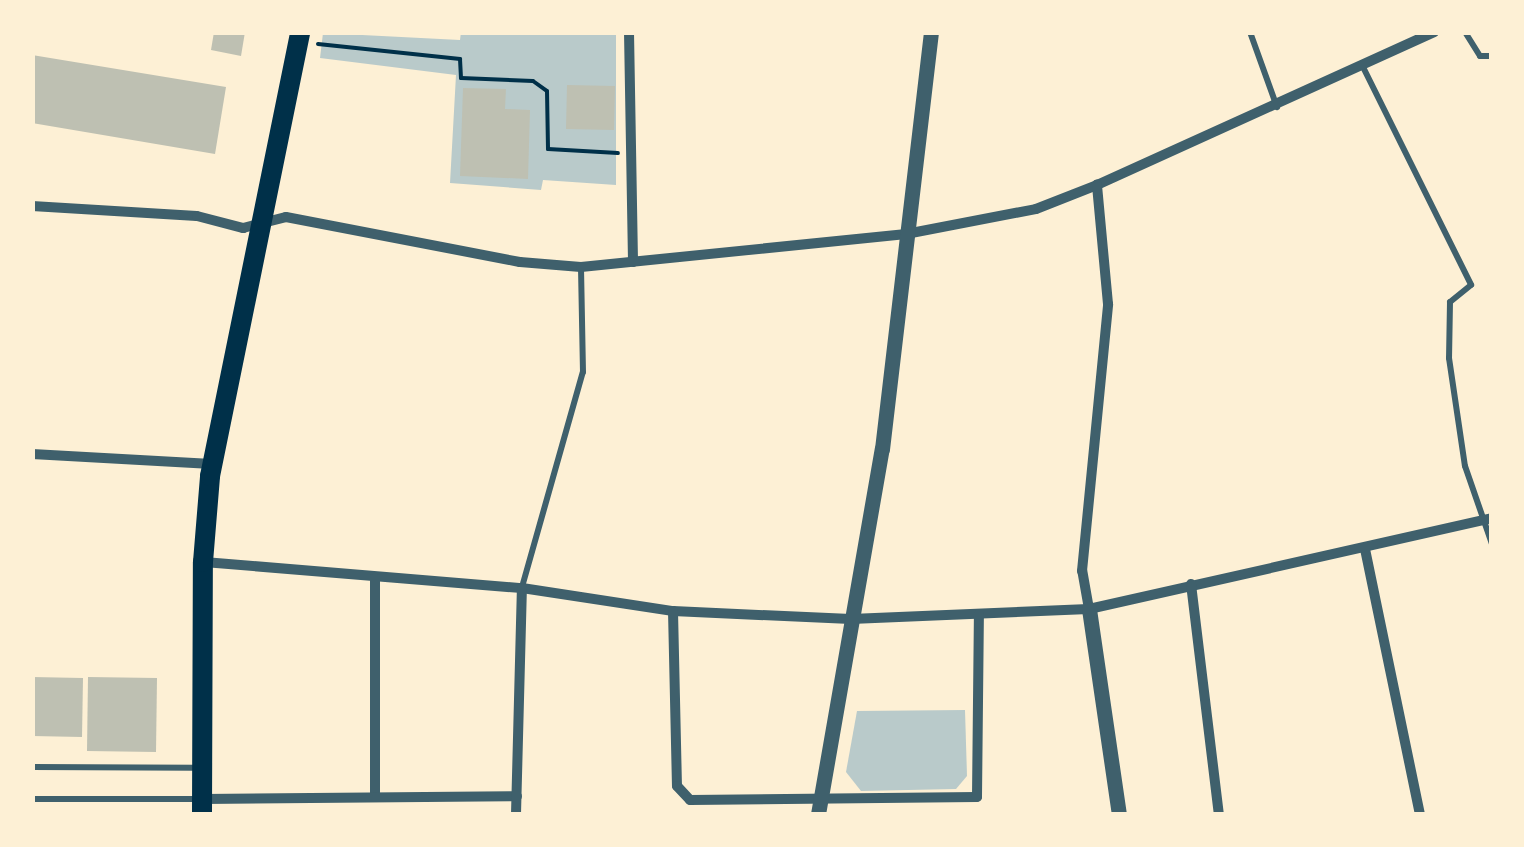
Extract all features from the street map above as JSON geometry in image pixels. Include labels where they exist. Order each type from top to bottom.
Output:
[{"type":"highway","points":[[202,807],[202,562],[212,464],[299,37]]},
{"type":"street","points":[[630,32],[633,262]]},
{"type":"street","points":[[819,807],[882,449],[930,32]]},
{"type":"street","points":[[32,206],[196,216],[243,228],[286,218],[520,262],[580,267],[906,234],[1036,208],[1097,185],[1364,69],[1430,34]]},
{"type":"street","points":[[1097,185],[1108,304],[1082,571],[1118,814]]},
{"type":"street","points":[[32,454],[212,464]]},
{"type":"street","points":[[202,562],[522,588],[673,611],[850,619],[1089,609],[1487,519]]},
{"type":"street","points":[[1366,549],[1420,814]]},
{"type":"street","points":[[375,796],[376,578]]},
{"type":"street","points":[[1190,584],[1219,814]]},
{"type":"street","points":[[516,814],[522,588]]},
{"type":"street","points":[[673,611],[678,786],[690,800],[819,807],[977,798],[979,614]]},
{"type":"street","points":[[202,807],[375,796],[517,796]]},
{"type":"lane","points":[[1250,32],[1277,107]]},
{"type":"lane","points":[[1465,32],[1480,56],[1492,56]]},
{"type":"lane","points":[[1364,69],[1471,286],[1450,302],[1450,358],[1465,466],[1487,519],[1492,544]]},
{"type":"lane","points":[[522,588],[582,372],[580,267]]},
{"type":"lane","points":[[32,767],[202,768]]},
{"type":"lane","points":[[32,798],[202,807]]},
{"type":"path","points":[[299,37],[460,58],[461,78],[532,81],[547,92],[548,149],[630,154]]},
{"type":"shaded area","points":[[461,32],[616,33],[616,185],[543,180],[541,190],[450,183],[456,75],[320,58],[323,33],[460,40]]},
{"type":"shaded area","points":[[965,710],[967,776],[956,789],[861,791],[846,772],[857,711]]},
{"type":"building","points":[[214,32],[245,32],[241,56],[211,50]]},
{"type":"building","points":[[32,55],[226,87],[215,154],[32,123]]},
{"type":"building","points":[[567,85],[615,86],[614,130],[566,129]]},
{"type":"building","points":[[463,88],[506,89],[505,109],[530,110],[528,179],[460,176]]},
{"type":"building","points":[[32,677],[83,678],[82,737],[32,736]]},
{"type":"building","points":[[88,677],[157,678],[156,752],[87,751]]}]
